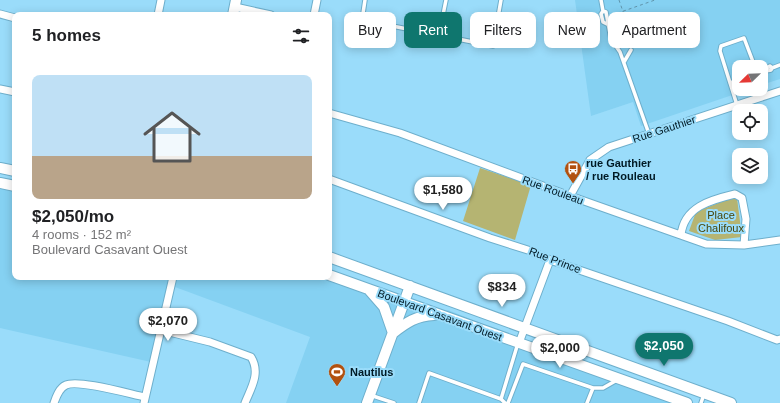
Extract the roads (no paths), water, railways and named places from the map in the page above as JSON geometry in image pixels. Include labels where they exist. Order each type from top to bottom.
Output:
[{"type":"street","points":[[159,12],[161,0]]},
{"type":"street","points":[[315,12],[317,0]]},
{"type":"street","points":[[234,7],[257,12]]},
{"type":"street","points":[[0,14],[12,17]]},
{"type":"street","points":[[0,89],[12,91]]},
{"type":"street","name":"Rue Gauthier","points":[[768,95],[780,91]]},
{"type":"street","name":"Rue Gauthier","points":[[740,104],[764,96]]},
{"type":"street","name":"Rue Gauthier","points":[[570,196],[590,160],[609,147],[732,107]]},
{"type":"street","name":"Rue Rouleau","points":[[332,114],[400,133],[570,196],[706,244],[744,245],[780,240]]},
{"type":"street","points":[[0,168],[12,171]]},
{"type":"street","name":"Rue Prince","points":[[332,180],[490,238],[532,251],[550,260],[728,321],[761,335],[777,340],[780,339]]},
{"type":"street","points":[[0,183],[12,185]]},
{"type":"street","points":[[681,235],[682,224],[697,208],[715,199],[735,194],[742,198],[746,219],[744,245]]},
{"type":"street","name":"Boulevard Casavant Ouest","points":[[332,258],[524,328],[703,398],[730,403]]},
{"type":"street","points":[[519,343],[550,260]]},
{"type":"street","name":"Boulevard Casavant Ouest","points":[[332,276],[686,403]]},
{"type":"street","points":[[54,403],[62,387],[67,384],[82,384],[145,400],[172,280]]},
{"type":"street","points":[[368,399],[410,286]]},
{"type":"street","points":[[368,289],[384,307],[393,333]]},
{"type":"street","points":[[393,333],[410,320],[420,316],[440,315]]},
{"type":"street","points":[[161,330],[210,342],[251,357],[255,363],[256,372],[245,403]]},
{"type":"lane","points":[[365,0],[362,20],[404,28]]},
{"type":"lane","points":[[444,12],[446,0]]},
{"type":"lane","points":[[462,40],[493,46],[501,0]]},
{"type":"lane","points":[[601,0],[603,11],[601,14],[602,19],[607,22],[610,36],[624,62],[649,134]]},
{"type":"lane","points":[[737,104],[720,50],[721,46],[744,38],[752,60]]},
{"type":"lane","points":[[624,62],[631,50]]},
{"type":"lane","points":[[768,67],[770,66],[772,68],[780,65]]},
{"type":"lane","points":[[501,399],[519,343]]},
{"type":"lane","points":[[508,403],[523,364],[593,388],[603,388],[619,379]]},
{"type":"lane","points":[[419,403],[429,373],[501,399],[505,403]]},
{"type":"lane","points":[[587,403],[593,388]]},
{"type":"lane","points":[[368,399],[394,403]]},
{"type":"place","name":"rue Gauthier / rue Rouleau","points":[[573,184]]},
{"type":"place","name":"Nautilus","points":[[337,387]]},
{"type":"park label","name":"Place Chalifoux","points":[[721,221]]}]
